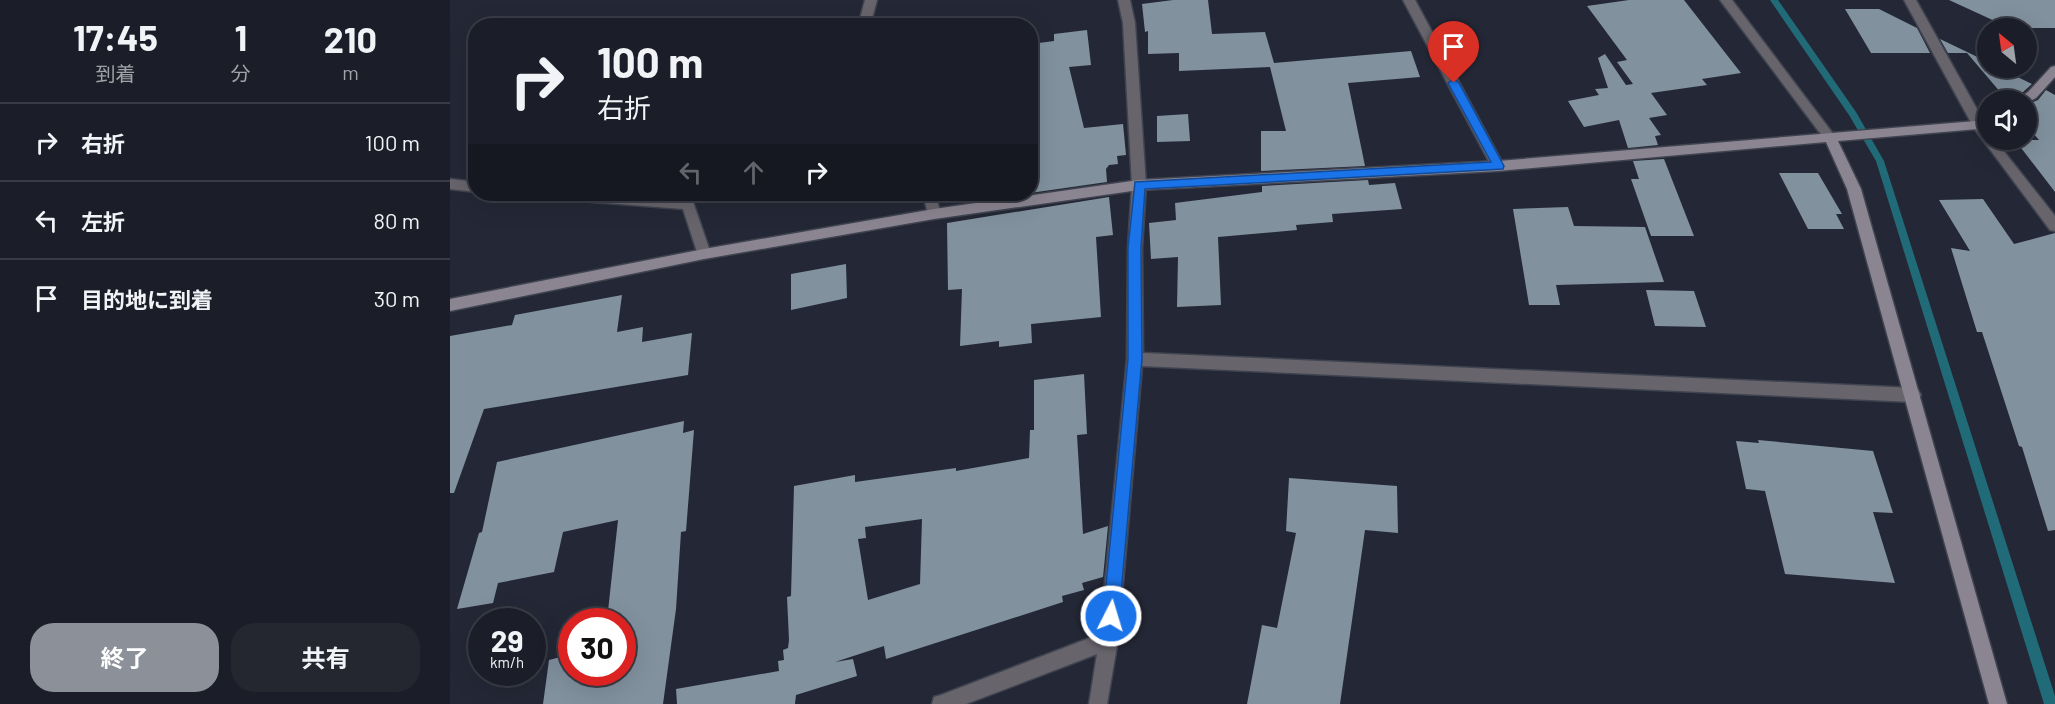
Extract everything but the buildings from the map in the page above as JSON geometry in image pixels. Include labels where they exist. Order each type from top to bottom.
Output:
[{"type":"street","points":[[866,18],[871,0]]},
{"type":"street","points":[[1098,704],[1109,640],[1135,359],[1135,248],[1139,185],[1129,23],[1124,0]]},
{"type":"street","points":[[1409,0],[1498,166]]},
{"type":"street","points":[[1726,0],[1830,138],[1854,189],[1998,704]]},
{"type":"street","points":[[1910,0],[1977,112]]},
{"type":"street","points":[[2036,90],[2055,69]]},
{"type":"street","points":[[1038,199],[1139,185],[1498,166],[1830,138],[1977,123]]},
{"type":"street","points":[[1996,150],[2055,226]]},
{"type":"street","points":[[450,184],[468,186]]},
{"type":"street","points":[[640,201],[688,205],[704,254]]},
{"type":"street","points":[[931,201],[934,214]]},
{"type":"street","points":[[450,305],[704,254],[934,214],[1026,201]]},
{"type":"street","points":[[1135,359],[1913,395]]},
{"type":"street","points":[[941,704],[1109,640]]},
{"type":"waterway","points":[[1774,0],[1853,114],[1880,161],[2051,704]]},
{"type":"route","points":[[1111,616],[1135,359],[1135,248],[1139,185],[1498,166],[1454,83]]}]
